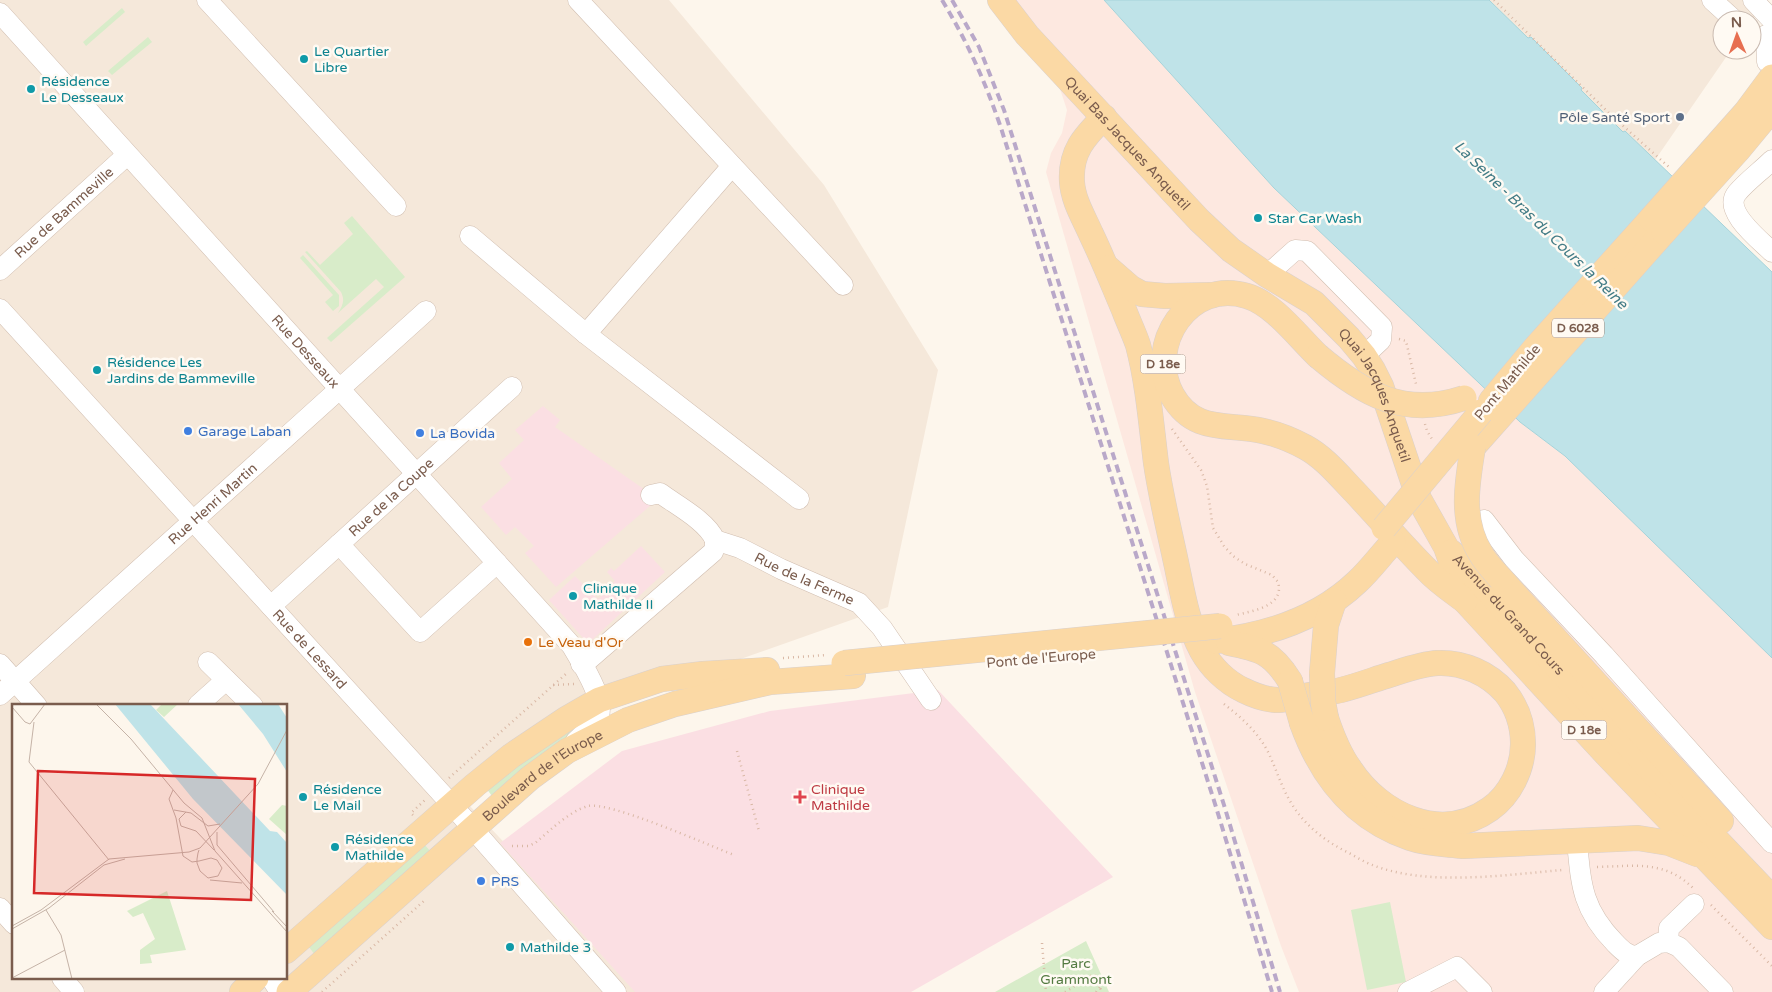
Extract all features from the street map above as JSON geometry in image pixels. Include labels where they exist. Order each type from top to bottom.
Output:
[{"type":"main road","name":"Quai Bas Jacques Anquetil","points":[[1000,0],[1027,35],[1199,220],[1231,250],[1268,275]]},
{"type":"main road","name":"Pont Mathilde","points":[[1370,559],[1536,347],[1746,112],[1772,77]]},
{"type":"main road","name":"Pont Mathilde","points":[[1388,535],[1472,447],[1739,149],[1772,109]]},
{"type":"main road","points":[[1104,117],[1084,137],[1078,148],[1072,167],[1074,194],[1137,342],[1145,382],[1156,466],[1186,608],[1194,635],[1204,655],[1224,678],[1241,689],[1258,696],[1278,700],[1341,690],[1421,665],[1450,663],[1482,672],[1506,693],[1520,721],[1523,752],[1514,782],[1496,805],[1480,816],[1453,825],[1419,822],[1400,814],[1378,799],[1362,785],[1350,770],[1331,734],[1323,702],[1322,673],[1326,625],[1334,601]]},
{"type":"main road","points":[[1105,265],[1131,288],[1142,294],[1159,296],[1237,293],[1261,301],[1272,309],[1318,356],[1346,379],[1376,396],[1397,403],[1430,406],[1447,404],[1490,386],[1536,347]]},
{"type":"main road","name":"Quai Jacques Anquetil","points":[[1268,275],[1314,302],[1344,332],[1364,356],[1381,386],[1408,470],[1420,498],[1446,547]]},
{"type":"main road","name":"D 18e","points":[[1214,295],[1198,301],[1180,316],[1173,327],[1164,350],[1163,368],[1166,380],[1172,396],[1179,405],[1185,412],[1207,424],[1262,431],[1284,437],[1306,448],[1328,464],[1348,484],[1428,572],[1465,601]]},
{"type":"main road","points":[[1472,447],[1466,514],[1472,536],[1481,554],[1567,652],[1772,876]]},
{"type":"main road","name":"Avenue du Grand Cours","points":[[1446,547],[1465,601],[1704,857],[1772,927]]},
{"type":"main road","name":"Avenue du Grand Cours","points":[[1446,547],[1670,791],[1772,898]]},
{"type":"main road","points":[[1226,633],[1295,606],[1370,559]]},
{"type":"main road","points":[[1226,633],[1266,632],[1297,622],[1334,601],[1355,584],[1370,559]]},
{"type":"main road","points":[[1226,633],[1265,653],[1281,667],[1290,681],[1302,723],[1315,756],[1334,784],[1350,802],[1366,817],[1388,829],[1410,838],[1435,844],[1462,846],[1638,838],[1669,843],[1704,857]]},
{"type":"main road","name":"Pont de l'Europe","points":[[848,669],[1226,633]]},
{"type":"main road","points":[[288,949],[452,805],[511,756],[566,719],[599,700],[662,680],[703,674],[848,669]]},
{"type":"main road","name":"Boulevard de l'Europe","points":[[289,992],[530,778],[567,751],[628,720],[675,704],[770,682],[848,669]]},
{"type":"main road","points":[[242,992],[254,980]]},
{"type":"street","points":[[207,0],[396,206]]},
{"type":"street","points":[[578,0],[843,285]]},
{"type":"street","points":[[1712,0],[1723,10]]},
{"type":"street","points":[[1753,0],[1766,30],[1767,62],[1772,67]]},
{"type":"street","name":"Rue Desseaux","points":[[0,13],[572,646],[581,673],[599,700]]},
{"type":"street","name":"Rue de Bammeville","points":[[0,270],[127,155]]},
{"type":"street","points":[[1772,160],[1736,194],[1732,205],[1736,215],[1772,252]]},
{"type":"street","points":[[586,334],[732,166]]},
{"type":"street","points":[[470,236],[586,334],[799,500]]},
{"type":"street","points":[[1268,275],[1295,250],[1307,251],[1382,327],[1381,340],[1364,356]]},
{"type":"street","name":"Rue de Lessard","points":[[0,309],[473,828],[490,850],[616,992]]},
{"type":"street","name":"Rue Henri Martin","points":[[0,695],[426,311]]},
{"type":"street","name":"Rue de la Coupe","points":[[271,606],[512,387]]},
{"type":"street","points":[[581,673],[587,661],[707,558],[715,547],[715,540],[709,530],[702,524],[660,493],[651,495]]},
{"type":"street","points":[[1484,520],[1514,559],[1604,655],[1772,843]]},
{"type":"street","name":"Rue de la Ferme","points":[[715,540],[740,548],[781,569],[859,603],[882,628],[931,700]]},
{"type":"street","points":[[339,544],[420,632],[497,563]]},
{"type":"street","points":[[208,662],[250,704]]},
{"type":"street","points":[[0,664],[35,704]]},
{"type":"street","points":[[199,704],[226,680]]},
{"type":"street","points":[[567,751],[597,720],[601,711],[599,700]]},
{"type":"street","points":[[1577,841],[1582,887],[1591,912],[1601,928],[1619,947],[1630,956],[1637,956]]},
{"type":"street","points":[[1668,942],[1669,928],[1699,899]]},
{"type":"street","points":[[0,908],[12,922]]},
{"type":"street","points":[[1604,992],[1637,956],[1659,943],[1668,942],[1679,947],[1723,992]]},
{"type":"street","points":[[1408,992],[1457,967],[1482,992]]},
{"type":"street","points":[[64,980],[74,992]]},
{"type":"street","points":[[271,980],[280,992]]},
{"type":"path","points":[[1494,0],[1610,115],[1674,172]]},
{"type":"path","points":[[1166,427],[1176,433],[1202,470],[1207,486],[1213,528],[1224,546],[1233,556],[1245,564],[1272,575],[1278,582],[1278,594],[1272,602],[1258,609],[1226,633]]},
{"type":"path","points":[[460,769],[553,685],[572,685],[581,673]]},
{"type":"path","points":[[738,751],[759,831]]},
{"type":"path","points":[[508,845],[515,847],[529,846],[568,816],[589,806],[597,805],[620,810],[734,855]]},
{"type":"path","points":[[1589,868],[1644,866],[1656,867],[1676,874],[1685,880],[1699,899],[1772,966]]},
{"type":"path","points":[[322,992],[427,898]]},
{"type":"path","points":[[1042,944],[1046,992]]},
{"type":"path","points":[[1065,992],[1094,974],[1102,992]]},
{"type":"path","points":[[1096,992],[1100,987]]},
{"type":"shaded area","points":[[0,0],[669,0],[824,185],[938,370],[888,607],[596,710],[469,805],[644,992],[0,992]]},
{"type":"shaded area","points":[[991,0],[1104,0],[1274,188],[1520,422],[1565,456],[1772,658],[1772,992],[1299,992],[1281,946],[1195,692],[1046,172],[1051,153],[1062,133],[1067,110],[1057,80]]},
{"type":"shaded area","points":[[1489,0],[1766,0],[1759,10],[1712,10],[1712,60],[1724,60],[1655,160],[1625,131],[1623,133],[1581,90],[1582,88],[1531,38],[1528,38]]},
{"type":"shaded area","points":[[543,406],[560,420],[555,427],[658,499],[556,587],[525,553],[534,546],[515,527],[506,535],[481,507],[512,479],[499,463],[524,440],[515,430]]},
{"type":"shaded area","name":"Clinique Mathilde II","points":[[641,546],[665,572],[593,639],[584,639],[549,600],[575,576],[598,599],[606,592],[604,590],[615,581],[607,572],[611,568],[614,571]]},
{"type":"shaded area","name":"Clinique Mathilde","points":[[938,690],[1113,877],[911,992],[635,992],[500,843],[622,751],[770,711]]},
{"type":"green space","points":[[122,8],[125,12],[86,46],[83,42]]},
{"type":"green space","points":[[148,37],[152,42],[112,75],[108,71]]},
{"type":"green space","points":[[352,216],[405,277],[331,342],[327,338],[384,287],[376,279],[338,313],[343,302],[341,292],[305,252],[307,251],[320,265],[353,234],[344,223]]},
{"type":"green space","points":[[303,255],[339,295],[339,306],[333,311],[325,302],[333,295],[300,258]]},
{"type":"green space","points":[[587,722],[492,796],[486,788],[543,745]]},
{"type":"green space","points":[[423,843],[431,852],[315,955],[309,947]]},
{"type":"green space","points":[[1390,902],[1406,982],[1367,990],[1351,910]]},
{"type":"green space","name":"Parc Grammont","points":[[1086,941],[1109,992],[995,992]]},
{"type":"water","name":"La Seine - Bras du Cours la Reine","points":[[1104,0],[1489,0],[1528,38],[1531,37],[1623,132],[1625,131],[1772,272],[1772,658],[1565,456],[1520,422],[1274,188]]},
{"type":"railway","points":[[942,0],[975,62],[1001,128],[1216,807],[1272,992]]},
{"type":"railway","points":[[952,0],[979,47],[1004,110],[1224,805],[1280,992]]},
{"type":"place","name":"Le Quartier Libre","points":[[304,59]]},
{"type":"place","name":"Résidence Le Desseaux","points":[[31,89]]},
{"type":"place","name":"Pôle Santé Sport","points":[[1680,117]]},
{"type":"place","name":"Star Car Wash","points":[[1258,218]]},
{"type":"place","name":"Résidence Les Jardins de Bammeville","points":[[97,370]]},
{"type":"place","name":"Garage Laban","points":[[188,431]]},
{"type":"place","name":"La Bovida","points":[[420,433]]},
{"type":"place","name":"Clinique Mathilde II","points":[[573,596]]},
{"type":"place","name":"Le Veau d'Or","points":[[528,642]]},
{"type":"place","name":"Résidence Le Mail","points":[[303,797]]},
{"type":"place","name":"Clinique Mathilde","points":[[800,797]]},
{"type":"place","name":"Résidence Mathilde","points":[[335,847]]},
{"type":"place","name":"PRS","points":[[481,881]]},
{"type":"place","name":"Mathilde 3","points":[[510,947]]}]
